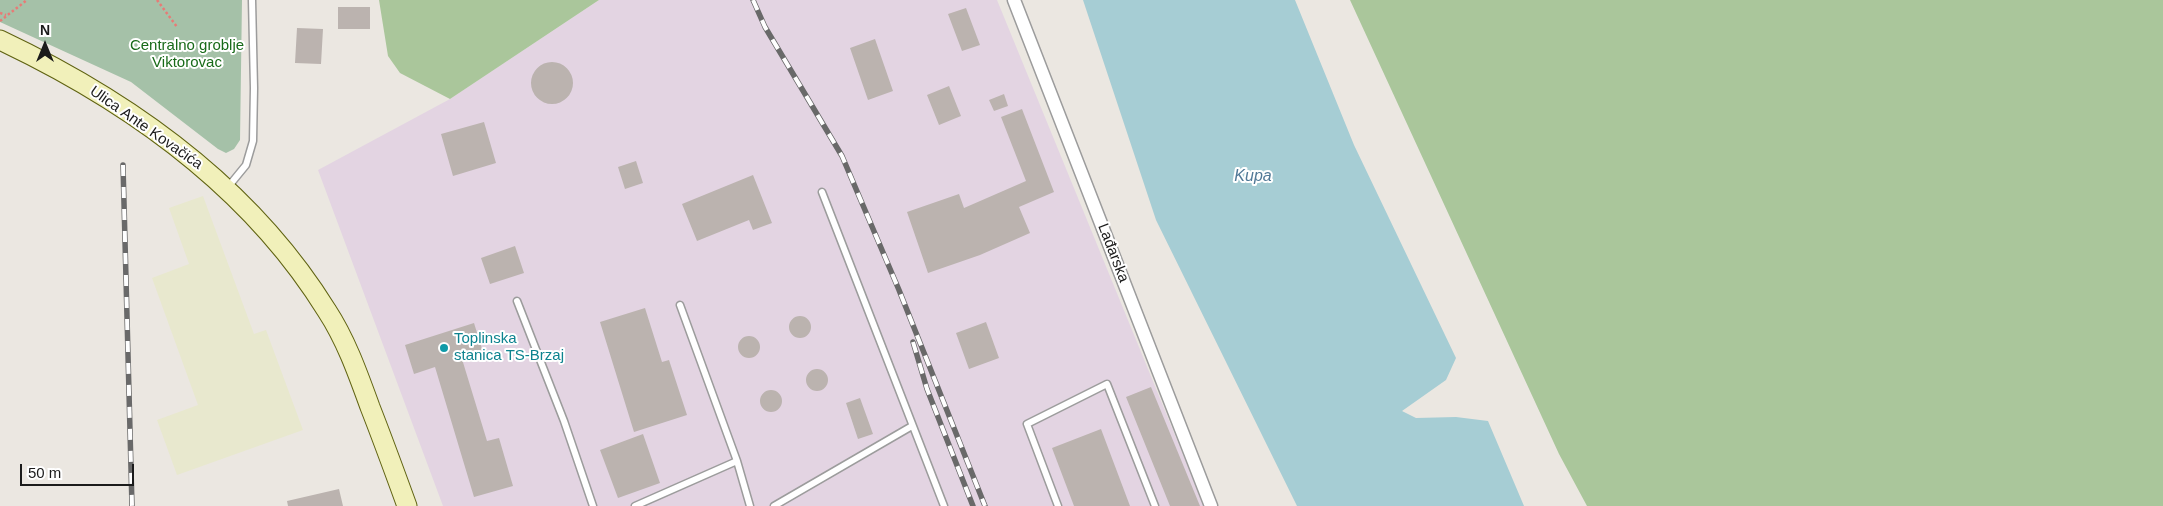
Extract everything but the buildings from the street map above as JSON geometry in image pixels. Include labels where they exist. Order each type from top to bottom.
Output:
[{"type":"main road","name":"Ulica Ante Kovačića","points":[[0,40],[74,78],[164,137],[227,188],[263,224],[297,265],[328,312],[358,373],[407,506]]},
{"type":"street","name":"Lađarska","points":[[1014,0],[1211,506]]},
{"type":"lane","points":[[227,188],[246,165],[252,141],[254,88],[252,0]]},
{"type":"lane","points":[[822,192],[944,506]]},
{"type":"lane","points":[[517,301],[564,421],[593,506]]},
{"type":"lane","points":[[680,305],[737,461],[750,506]]},
{"type":"lane","points":[[1058,506],[1027,424],[1107,384],[1155,506]]},
{"type":"lane","points":[[774,506],[912,426]]},
{"type":"lane","points":[[635,506],[737,461]]},
{"type":"path","points":[[0,21],[27,0]]},
{"type":"path","points":[[157,0],[177,27]]},
{"type":"path","points":[[0,13],[6,15]]},
{"type":"shaded area","points":[[599,0],[997,0],[1204,506],[443,506],[318,170],[450,99]]},
{"type":"green space","name":"Centralno groblje Viktorovac","points":[[0,0],[242,0],[240,140],[234,149],[226,153],[218,149],[131,82],[0,22]]},
{"type":"green space","points":[[379,0],[599,0],[450,99],[400,73],[388,56]]},
{"type":"green space","points":[[1350,0],[2163,0],[2163,506],[1587,506],[1559,454]]},
{"type":"green space","points":[[203,196],[254,334],[266,330],[303,430],[177,475],[157,420],[198,405],[152,278],[189,264],[169,208]]},
{"type":"water","name":"Kupa","points":[[1083,0],[1295,0],[1354,145],[1456,358],[1446,380],[1402,411],[1416,418],[1456,417],[1488,421],[1524,506],[1297,506],[1156,220]]},
{"type":"railway","points":[[753,0],[765,27],[842,156],[899,290],[985,506]]},
{"type":"railway","points":[[123,165],[132,506]]},
{"type":"railway","points":[[913,342],[927,389],[973,506]]},
{"type":"place","name":"Toplinska stanica TS-Brzaj","points":[[444,348]]}]
